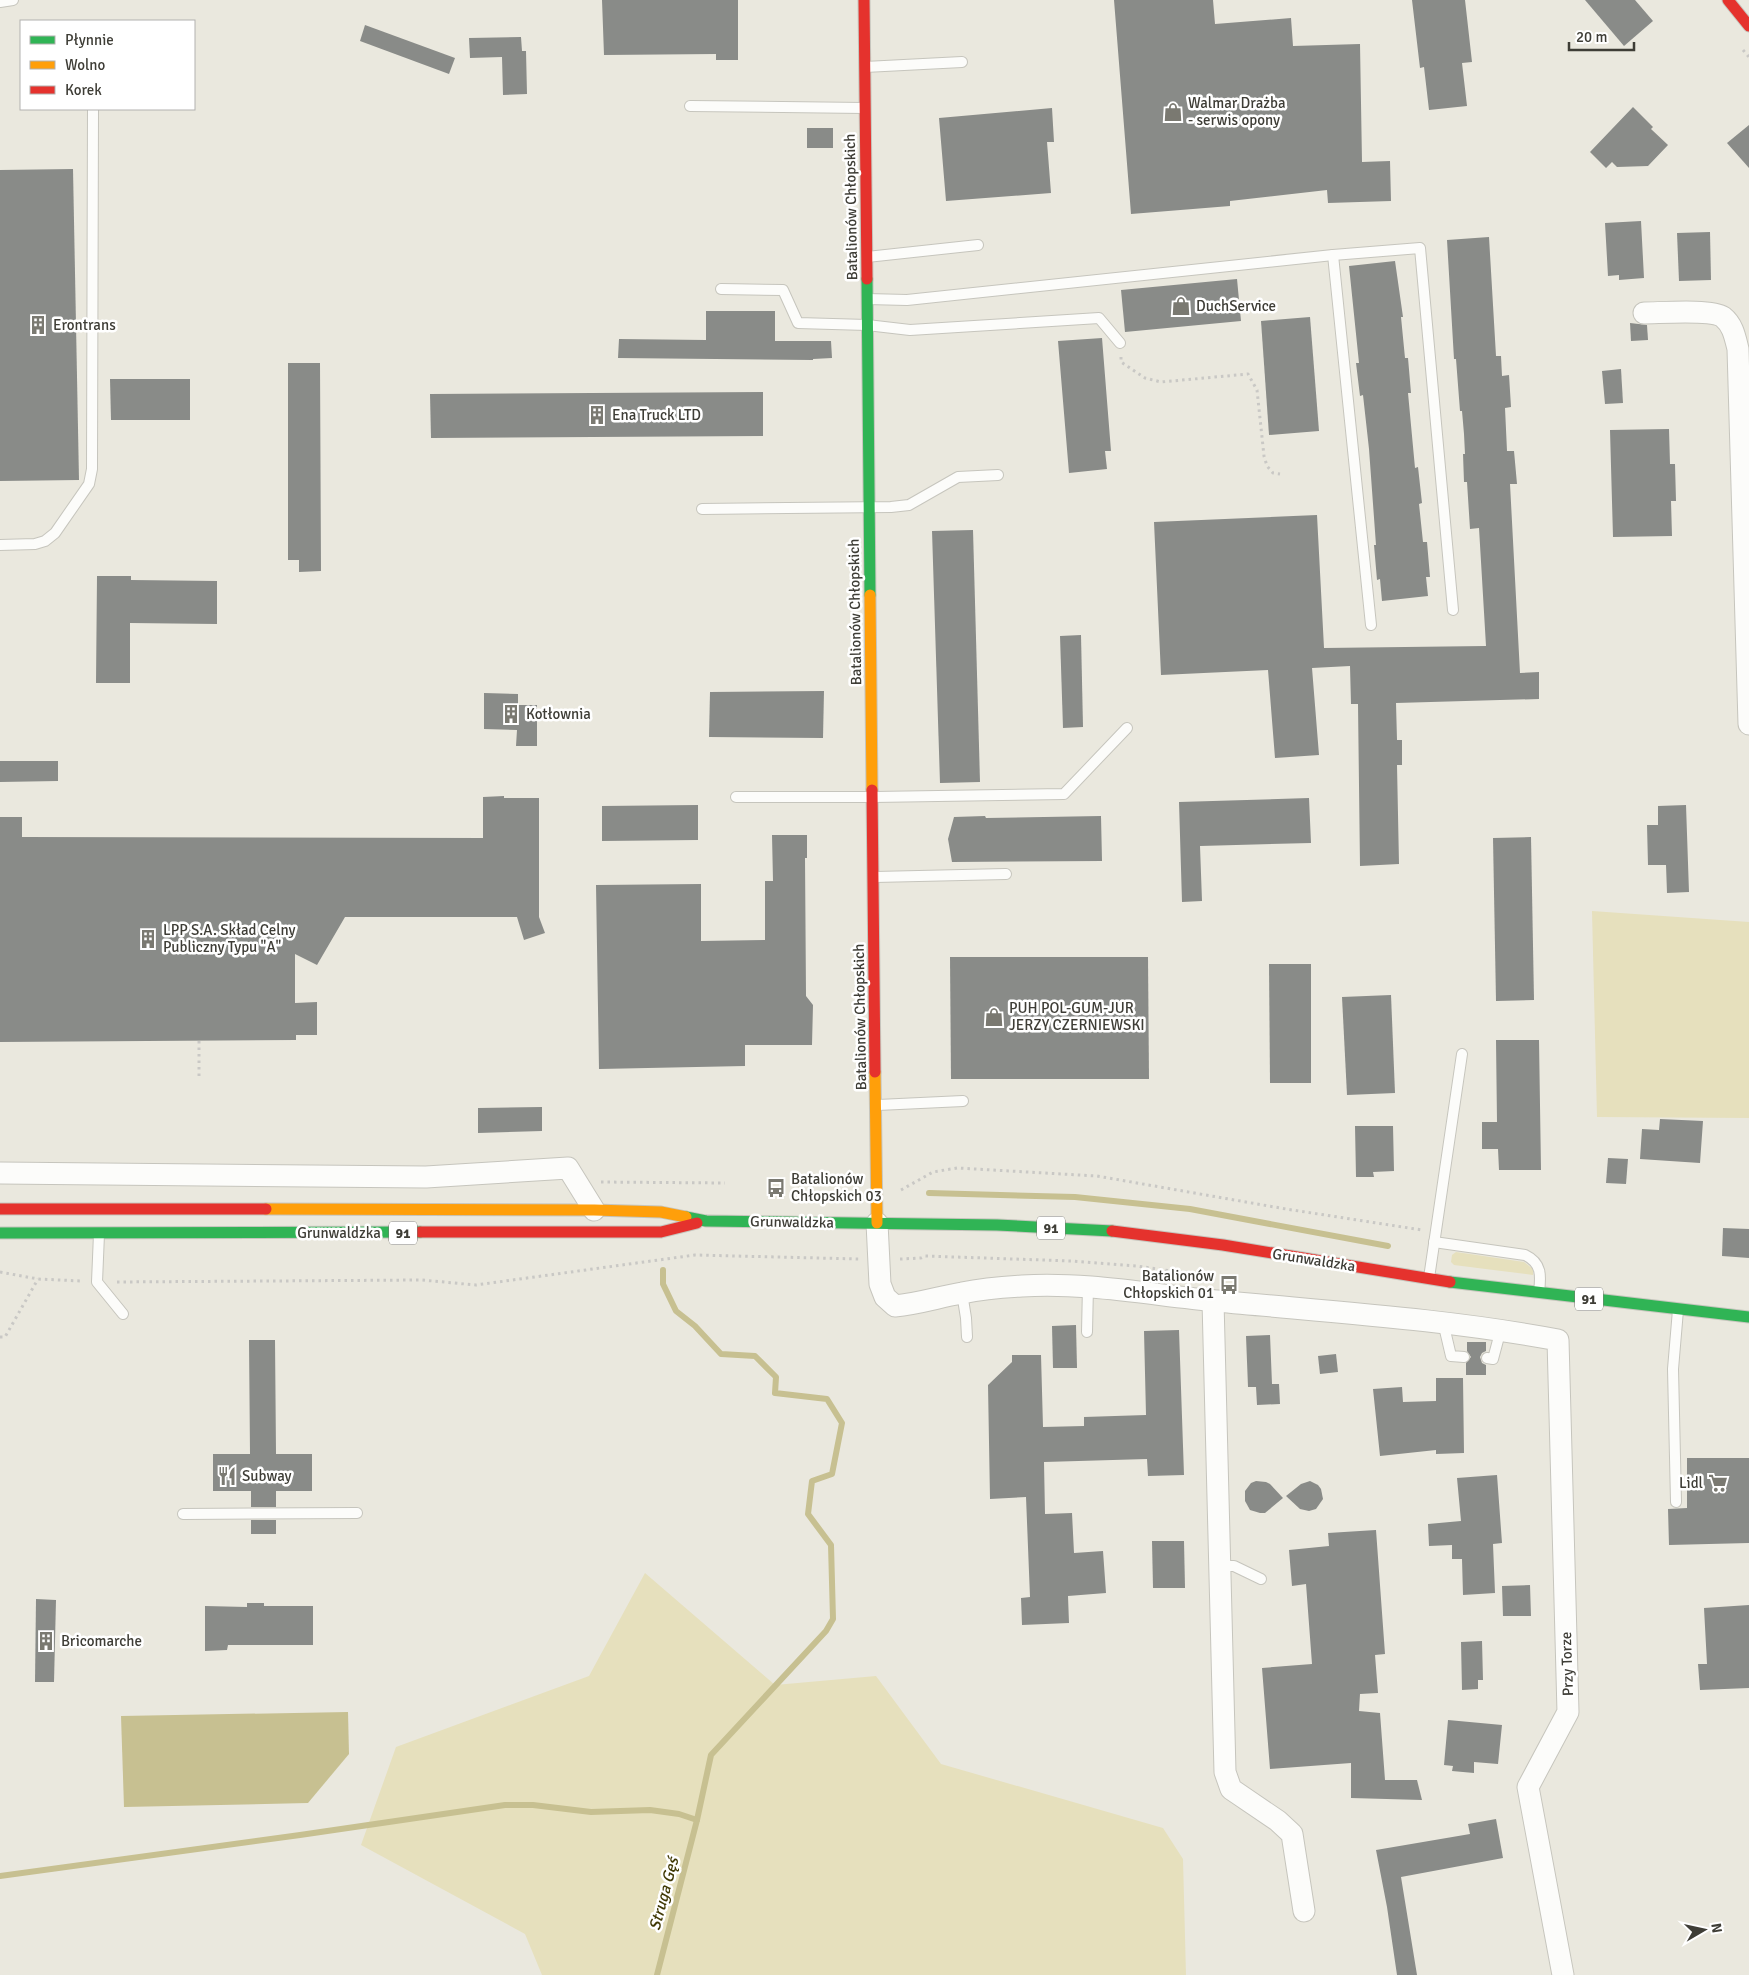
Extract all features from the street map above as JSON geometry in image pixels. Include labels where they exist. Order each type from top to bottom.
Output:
[{"type":"main road","name":"Batalionów Chłopskich","points":[[864,0],[868,506],[874,797],[877,1223]]},
{"type":"main road","points":[[1728,0],[1749,26]]},
{"type":"main road","name":"Grunwaldzka","points":[[0,1209],[103,1221],[660,1232],[706,1221]]},
{"type":"main road","name":"Grunwaldzka","points":[[0,1233],[103,1221],[594,1210],[661,1212],[706,1221],[997,1225],[1130,1232],[1223,1245],[1429,1279],[1749,1317]]},
{"type":"street","points":[[1644,313],[1708,313],[1722,316],[1731,325],[1738,348],[1746,513],[1749,724]]},
{"type":"street","points":[[0,1173],[426,1178],[572,1175],[594,1210]]},
{"type":"street","points":[[877,1223],[880,1284],[885,1297],[895,1306],[962,1293],[1023,1286],[1088,1286],[1213,1301],[1501,1329]]},
{"type":"street","points":[[1213,1301],[1224,1772],[1231,1789],[1278,1821],[1292,1834],[1304,1911]]},
{"type":"street","name":"Przy Torze","points":[[1501,1329],[1558,1340],[1568,1712],[1528,1787],[1564,1975]]},
{"type":"lane","points":[[0,2],[13,0]]},
{"type":"lane","points":[[864,67],[962,62]]},
{"type":"lane","points":[[690,106],[865,108]]},
{"type":"lane","points":[[0,545],[35,544],[45,541],[55,533],[89,484],[92,469],[93,110]]},
{"type":"lane","points":[[866,257],[978,245]]},
{"type":"lane","points":[[867,299],[907,300],[1333,255],[1420,248],[1453,610]]},
{"type":"lane","points":[[1333,255],[1371,626]]},
{"type":"lane","points":[[721,289],[783,290],[798,323],[867,325],[910,330],[1099,318],[1120,343]]},
{"type":"lane","points":[[702,509],[891,507],[909,505],[958,477],[998,475]]},
{"type":"lane","points":[[736,797],[1064,794],[1126,728]]},
{"type":"lane","points":[[874,877],[1006,874]]},
{"type":"lane","points":[[1429,1279],[1462,1054]]},
{"type":"lane","points":[[877,1105],[963,1101]]},
{"type":"lane","points":[[103,1221],[97,1282],[123,1314]]},
{"type":"lane","points":[[1435,1237],[1532,1258],[1538,1265],[1541,1274],[1539,1293]]},
{"type":"lane","points":[[1087,1332],[1088,1286]]},
{"type":"lane","points":[[962,1293],[967,1337]]},
{"type":"lane","points":[[1676,1502],[1672,1370],[1678,1310]]},
{"type":"lane","points":[[1443,1322],[1451,1356],[1464,1357]]},
{"type":"lane","points":[[1487,1358],[1493,1359],[1501,1329]]},
{"type":"lane","points":[[183,1514],[357,1512]]},
{"type":"lane","points":[[1219,1566],[1234,1566],[1261,1579]]},
{"type":"path","points":[[1120,343],[1121,362],[1145,378],[1161,382],[1248,374],[1257,390],[1264,456],[1267,466],[1273,473],[1280,474]]},
{"type":"path","points":[[199,1041],[199,1078]]},
{"type":"path","points":[[901,1190],[933,1172],[957,1168],[1097,1176],[1435,1237]]},
{"type":"path","points":[[572,1175],[725,1183]]},
{"type":"path","points":[[925,1246],[925,1256]]},
{"type":"path","points":[[0,1272],[38,1279],[97,1282],[422,1280],[476,1285],[695,1255],[862,1259]]},
{"type":"path","points":[[0,1337],[5,1337],[38,1279]]},
{"type":"shaded area","points":[[1592,911],[1749,922],[1749,1118],[1597,1117]]},
{"type":"shaded area","points":[[1456,1252],[1524,1262],[1533,1269],[1533,1275],[1454,1265],[1451,1262],[1452,1255]]},
{"type":"shaded area","points":[[645,1573],[775,1685],[876,1676],[941,1764],[1163,1828],[1183,1859],[1186,1975],[542,1975],[525,1934],[361,1845],[396,1747],[589,1676]]},
{"type":"shaded area","points":[[348,1712],[349,1754],[308,1803],[124,1807],[121,1716]]},
{"type":"building","points":[[602,0],[738,0],[738,60],[716,60],[716,54],[604,55]]},
{"type":"building","points":[[1114,0],[1213,0],[1215,24],[1291,18],[1293,46],[1360,44],[1362,162],[1390,161],[1391,201],[1328,203],[1327,190],[1230,201],[1230,206],[1131,214]]},
{"type":"building","points":[[1412,0],[1465,0],[1472,62],[1462,63],[1467,106],[1429,110],[1424,67],[1420,68]]},
{"type":"building","points":[[1585,0],[1635,0],[1653,21],[1624,46]]},
{"type":"building","points":[[365,25],[455,58],[449,74],[360,41]]},
{"type":"building","points":[[521,37],[522,51],[526,51],[527,94],[503,95],[502,57],[470,58],[469,38]]},
{"type":"building","points":[[1633,107],[1653,127],[1651,129],[1668,145],[1648,166],[1617,167],[1612,162],[1606,168],[1590,152]]},
{"type":"building","points":[[1052,108],[1054,142],[1047,142],[1051,193],[946,201],[939,118]]},
{"type":"building","points":[[1749,125],[1749,168],[1727,143]]},
{"type":"building","points":[[807,128],[833,128],[833,148],[807,148]]},
{"type":"building","name":"Erontrans","points":[[73,169],[79,480],[0,481],[0,170]]},
{"type":"building","points":[[1641,221],[1644,278],[1619,280],[1619,275],[1608,276],[1605,223]]},
{"type":"building","points":[[1710,232],[1711,280],[1679,281],[1677,233]]},
{"type":"building","points":[[1489,237],[1496,356],[1501,356],[1502,376],[1509,375],[1511,407],[1505,408],[1507,451],[1514,451],[1517,484],[1510,484],[1520,673],[1539,672],[1539,699],[1396,703],[1397,740],[1402,740],[1402,765],[1397,765],[1399,864],[1360,866],[1358,704],[1351,704],[1350,666],[1312,668],[1319,755],[1275,758],[1268,670],[1161,675],[1154,522],[1317,515],[1324,648],[1486,646],[1479,528],[1470,529],[1467,482],[1464,482],[1464,434],[1462,411],[1460,411],[1456,359],[1454,359],[1447,240]]},
{"type":"building","points":[[1395,261],[1403,317],[1401,317],[1405,358],[1408,358],[1411,393],[1408,393],[1415,468],[1418,467],[1422,503],[1419,504],[1423,542],[1427,542],[1430,577],[1426,577],[1428,596],[1382,601],[1380,579],[1377,580],[1369,449],[1363,395],[1360,396],[1356,363],[1359,363],[1349,266]]},
{"type":"building","name":"DuchService","points":[[1237,279],[1241,321],[1125,332],[1121,290]]},
{"type":"building","points":[[706,311],[775,311],[775,341],[831,341],[832,358],[813,360],[618,358],[619,339],[706,340]]},
{"type":"building","points":[[1310,317],[1319,431],[1269,435],[1261,321]]},
{"type":"building","points":[[1630,323],[1647,325],[1648,340],[1631,341]]},
{"type":"building","points":[[1102,338],[1111,451],[1105,451],[1107,469],[1069,473],[1058,341]]},
{"type":"building","points":[[288,363],[320,363],[321,571],[299,572],[299,560],[288,560]]},
{"type":"building","points":[[1621,369],[1623,403],[1605,404],[1602,371]]},
{"type":"building","points":[[110,379],[190,379],[190,420],[111,420]]},
{"type":"building","name":"Ena Truck LTD","points":[[763,392],[763,436],[431,438],[430,394]]},
{"type":"building","points":[[1669,429],[1670,464],[1675,464],[1676,501],[1671,501],[1672,536],[1613,537],[1610,430]]},
{"type":"building","points":[[973,530],[980,782],[940,783],[932,531]]},
{"type":"building","points":[[97,576],[131,576],[131,580],[217,581],[217,624],[130,623],[130,683],[96,683]]},
{"type":"building","points":[[1081,635],[1083,727],[1063,728],[1060,636]]},
{"type":"building","points":[[824,691],[823,738],[709,737],[710,692]]},
{"type":"building","name":"Kotłownia","points":[[484,693],[518,694],[518,705],[537,705],[537,746],[516,746],[517,730],[484,729]]},
{"type":"building","points":[[0,761],[58,761],[58,781],[0,782]]},
{"type":"building","name":"LPP S.A. Skład Celny Publiczny Typu \"A\"","points":[[504,796],[504,798],[539,798],[539,917],[545,933],[524,940],[517,917],[345,917],[317,965],[295,954],[295,1003],[317,1002],[317,1035],[296,1035],[296,1040],[0,1042],[0,817],[22,817],[22,837],[483,838],[483,797]]},
{"type":"building","points":[[1309,798],[1311,843],[1200,846],[1202,901],[1182,902],[1179,802]]},
{"type":"building","points":[[698,805],[698,840],[602,841],[602,806]]},
{"type":"building","points":[[1686,805],[1689,892],[1667,893],[1666,865],[1648,865],[1647,825],[1658,825],[1658,806]]},
{"type":"building","points":[[985,816],[986,818],[1101,816],[1102,861],[952,862],[948,839],[954,817]]},
{"type":"building","points":[[772,835],[807,835],[807,858],[805,858],[806,996],[813,1005],[812,1045],[745,1045],[745,1066],[599,1069],[596,885],[701,884],[701,941],[765,940],[765,881],[773,881]]},
{"type":"building","points":[[1531,837],[1534,1000],[1496,1001],[1493,838]]},
{"type":"building","points":[[950,957],[1148,957],[1149,1079],[951,1079]]},
{"type":"building","points":[[1269,964],[1311,964],[1311,1083],[1270,1083]]},
{"type":"building","points":[[1391,995],[1395,1093],[1347,1095],[1342,997]]},
{"type":"building","points":[[1496,1040],[1539,1040],[1541,1170],[1499,1170],[1498,1149],[1482,1149],[1482,1122],[1497,1122]]},
{"type":"building","points":[[542,1107],[542,1131],[478,1133],[478,1108]]},
{"type":"building","points":[[1660,1119],[1703,1121],[1700,1163],[1640,1159],[1642,1129],[1659,1130]]},
{"type":"building","points":[[1355,1126],[1393,1126],[1394,1171],[1373,1172],[1374,1177],[1356,1177]]},
{"type":"building","points":[[1608,1158],[1628,1159],[1626,1184],[1606,1183]]},
{"type":"building","points":[[1723,1228],[1749,1229],[1749,1258],[1722,1256]]},
{"type":"building","points":[[1076,1325],[1077,1368],[1053,1368],[1052,1326]]},
{"type":"building","points":[[1179,1330],[1184,1475],[1148,1476],[1147,1459],[1044,1462],[1045,1514],[1072,1513],[1074,1553],[1103,1551],[1106,1593],[1068,1596],[1069,1623],[1022,1625],[1021,1598],[1030,1597],[1026,1497],[990,1499],[988,1385],[1012,1362],[1012,1355],[1041,1355],[1043,1427],[1084,1426],[1084,1417],[1146,1415],[1144,1331]]},
{"type":"building","points":[[1270,1335],[1272,1384],[1279,1384],[1280,1404],[1257,1405],[1256,1387],[1248,1387],[1246,1336]]},
{"type":"building","points":[[249,1340],[275,1340],[276,1454],[312,1454],[312,1491],[276,1491],[276,1507],[251,1507],[251,1491],[213,1491],[213,1454],[250,1454]]},
{"type":"building","points":[[1467,1342],[1486,1342],[1486,1351],[1480,1357],[1482,1363],[1486,1365],[1486,1375],[1466,1375],[1466,1363],[1471,1357],[1467,1351]]},
{"type":"building","points":[[1336,1354],[1338,1372],[1320,1374],[1318,1356]]},
{"type":"building","points":[[1436,1378],[1463,1378],[1464,1453],[1436,1454],[1436,1450],[1380,1456],[1373,1389],[1402,1387],[1403,1402],[1436,1401]]},
{"type":"building","name":"Lidl","points":[[1687,1458],[1749,1458],[1749,1543],[1669,1545],[1668,1509],[1687,1508]]},
{"type":"building","points":[[1497,1475],[1502,1543],[1493,1544],[1495,1593],[1463,1595],[1462,1559],[1452,1559],[1452,1545],[1429,1546],[1428,1524],[1461,1521],[1457,1478]]},
{"type":"building","points":[[1256,1481],[1270,1484],[1283,1498],[1265,1513],[1250,1510],[1245,1501],[1245,1491],[1251,1483]]},
{"type":"building","points":[[1310,1481],[1321,1489],[1323,1499],[1316,1509],[1309,1511],[1300,1509],[1286,1496],[1301,1484]]},
{"type":"building","points":[[251,1520],[276,1520],[276,1534],[251,1534]]},
{"type":"building","points":[[1376,1530],[1385,1654],[1375,1655],[1378,1693],[1360,1694],[1359,1711],[1380,1713],[1385,1780],[1417,1780],[1422,1800],[1351,1798],[1351,1763],[1270,1769],[1262,1668],[1312,1664],[1306,1584],[1292,1586],[1289,1550],[1329,1546],[1328,1533]]},
{"type":"building","points":[[1152,1541],[1184,1541],[1185,1588],[1153,1588]]},
{"type":"building","points":[[1530,1585],[1531,1616],[1503,1616],[1502,1586]]},
{"type":"building","name":"Bricomarche","points":[[36,1599],[56,1600],[54,1682],[35,1682]]},
{"type":"building","points":[[247,1603],[264,1603],[264,1606],[313,1606],[313,1645],[228,1645],[227,1650],[205,1651],[205,1606],[247,1607]]},
{"type":"building","points":[[1749,1605],[1749,1688],[1700,1690],[1698,1664],[1707,1664],[1704,1608]]},
{"type":"building","points":[[1482,1641],[1483,1680],[1478,1680],[1478,1689],[1462,1690],[1461,1642]]},
{"type":"building","points":[[1448,1720],[1502,1725],[1498,1764],[1474,1762],[1474,1773],[1452,1771],[1453,1766],[1444,1765]]},
{"type":"building","points":[[1496,1819],[1503,1858],[1401,1877],[1417,1975],[1397,1975],[1376,1850],[1470,1834],[1468,1824]]},
{"type":"waterway","points":[[929,1193],[1075,1197],[1190,1209],[1388,1246]]},
{"type":"waterway","name":"Struga Gęś","points":[[657,1975],[697,1820],[711,1755],[826,1631],[833,1619],[831,1545],[808,1514],[812,1481],[832,1474],[842,1423],[827,1399],[775,1393],[776,1377],[755,1356],[721,1354],[695,1326],[676,1311],[663,1284],[663,1270]]},
{"type":"waterway","points":[[0,1876],[505,1805],[533,1805],[591,1812],[650,1810],[679,1814],[697,1820]]},
{"type":"traffic: fast","points":[[867,279],[870,595]]},
{"type":"traffic: fast","points":[[686,1217],[706,1221],[997,1225],[1112,1231]]},
{"type":"traffic: fast","points":[[0,1233],[420,1232]]},
{"type":"traffic: fast","points":[[1450,1282],[1749,1317]]},
{"type":"traffic: slow","points":[[870,595],[872,790]]},
{"type":"traffic: slow","points":[[875,1072],[877,1223]]},
{"type":"traffic: slow","points":[[266,1209],[594,1210],[661,1212],[686,1217]]},
{"type":"traffic: jam","points":[[864,0],[867,279]]},
{"type":"traffic: jam","points":[[1728,0],[1749,26]]},
{"type":"traffic: jam","points":[[872,790],[875,1072]]},
{"type":"traffic: jam","points":[[0,1209],[266,1209]]},
{"type":"traffic: jam","points":[[420,1232],[661,1232],[697,1223]]},
{"type":"traffic: jam","points":[[1112,1231],[1223,1245],[1450,1282]]},
{"type":"place","name":"Walmar Drażba - serwis opony","points":[[1173,112]]},
{"type":"place","name":"DuchService","points":[[1181,306]]},
{"type":"place","name":"Erontrans","points":[[38,325]]},
{"type":"place","name":"Ena Truck LTD","points":[[597,415]]},
{"type":"place","name":"Kotłownia","points":[[511,714]]},
{"type":"place","name":"LPP S.A. Skład Celny Publiczny Typu \"A\"","points":[[148,939]]},
{"type":"place","name":"PUH POL-GUM-JUR JERZY CZERNIEWSKI","points":[[994,1017]]},
{"type":"place","name":"Batalionów Chłopskich 03","points":[[776,1188]]},
{"type":"place","name":"Batalionów Chłopskich 01","points":[[1229,1285]]},
{"type":"place","name":"Subway","points":[[227,1476]]},
{"type":"place","name":"Lidl","points":[[1718,1483]]},
{"type":"place","name":"Bricomarche","points":[[46,1641]]}]
